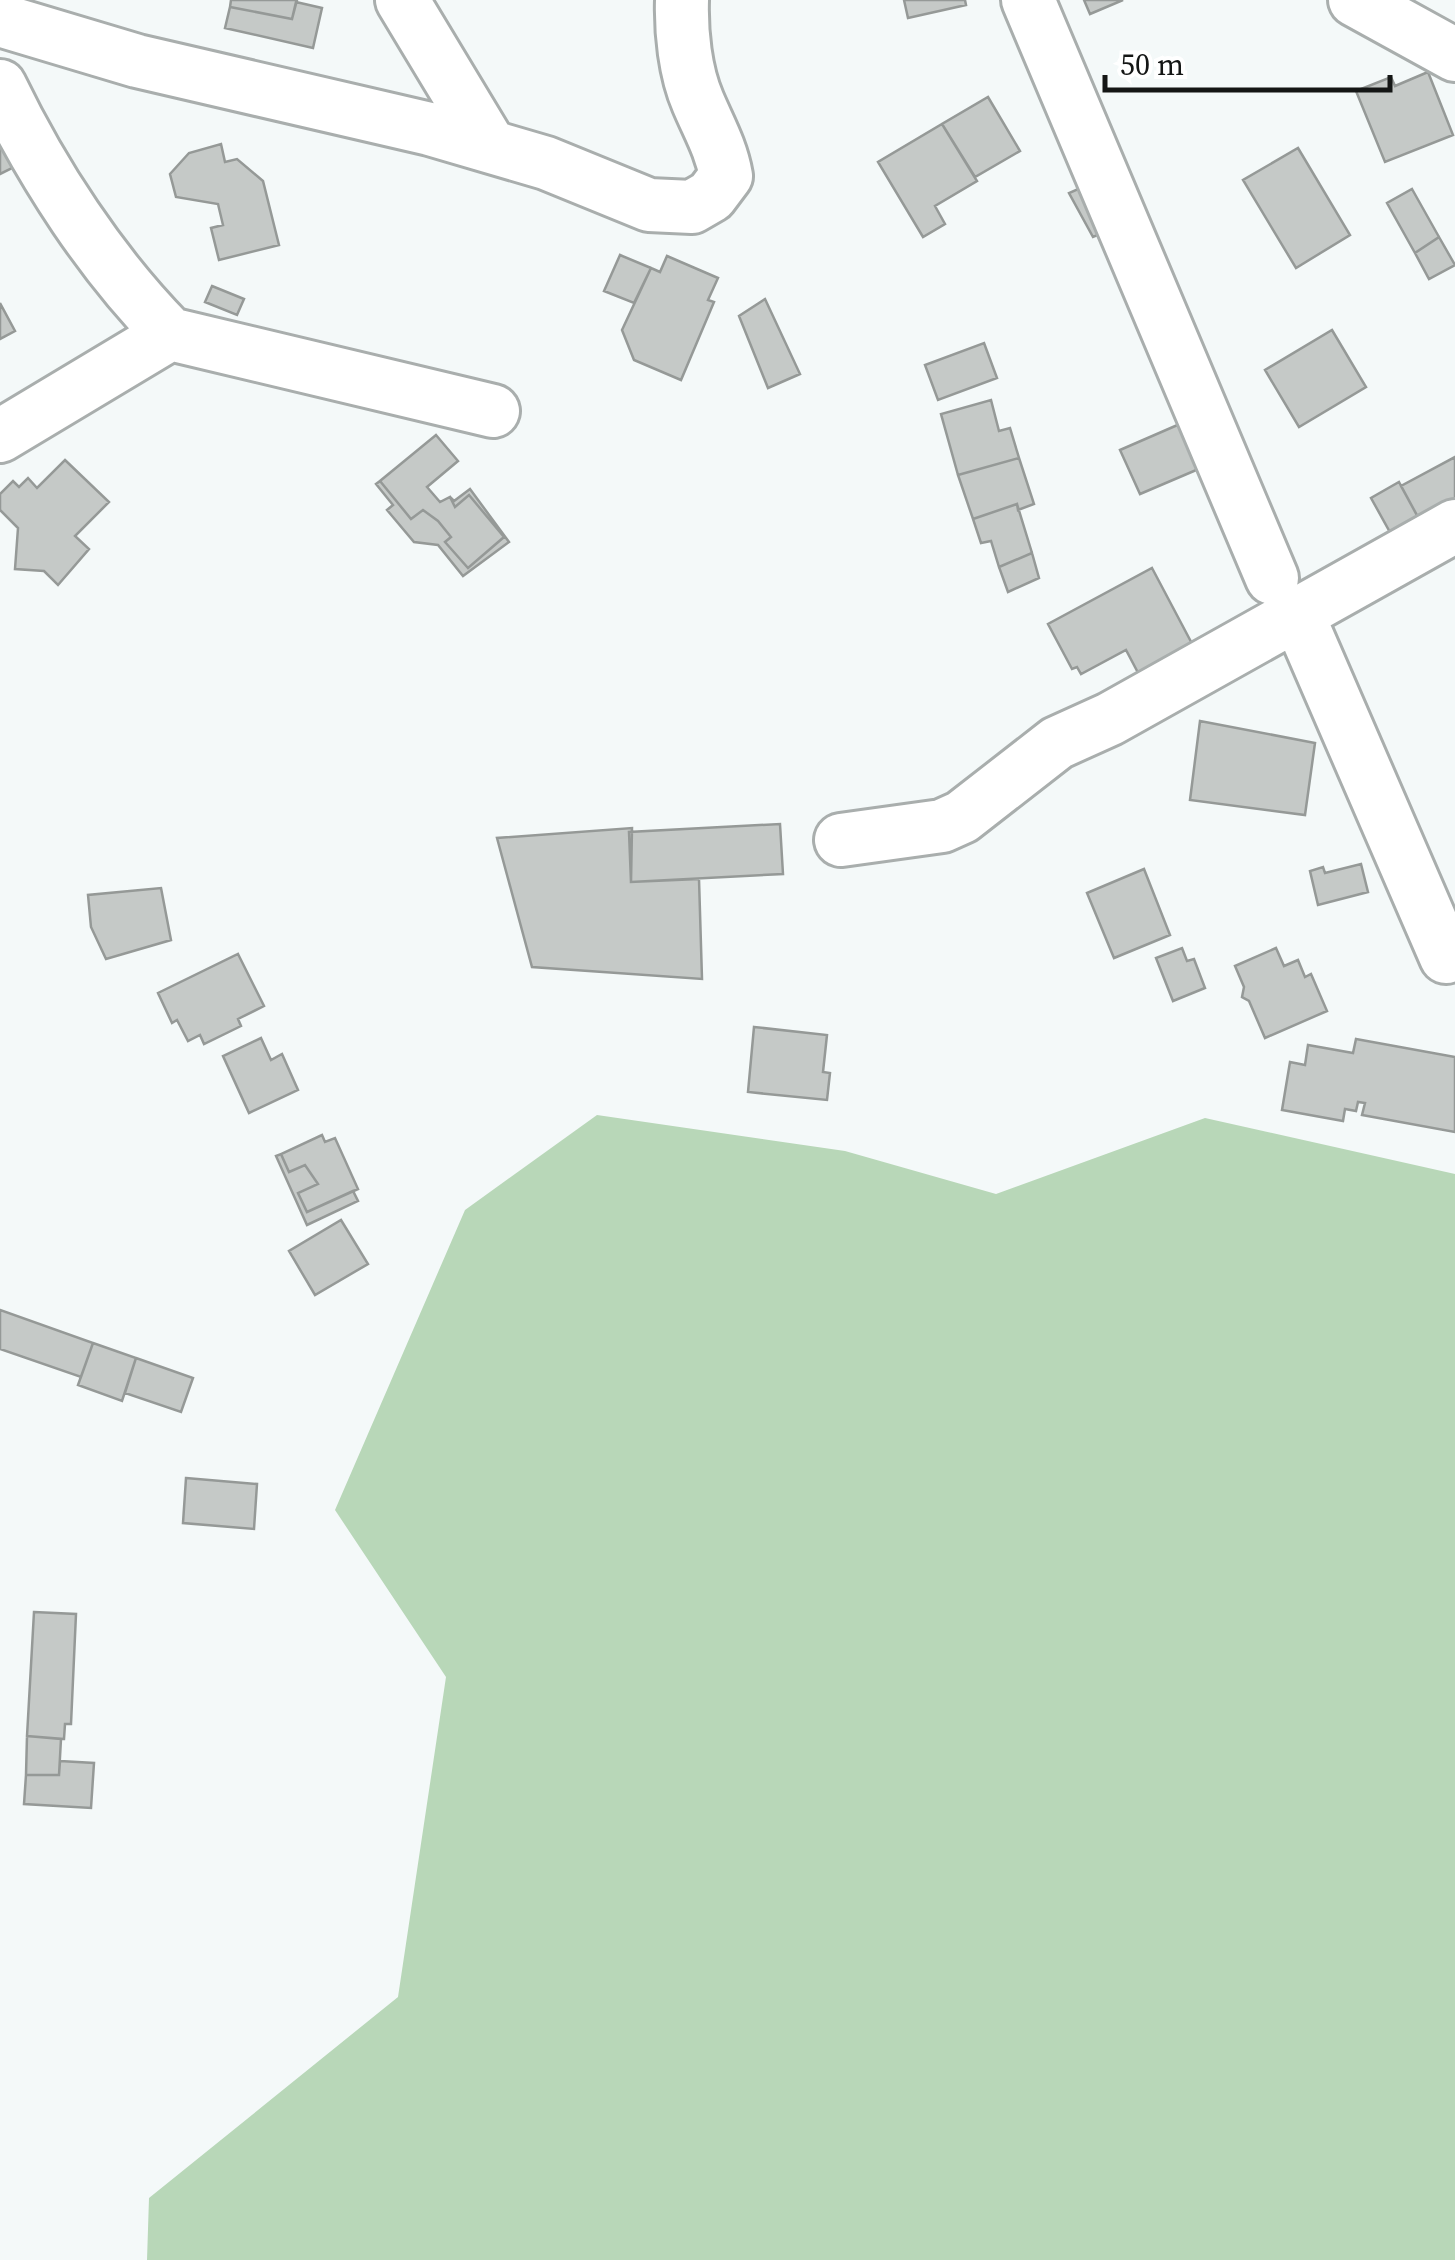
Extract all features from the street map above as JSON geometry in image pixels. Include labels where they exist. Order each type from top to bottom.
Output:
[{"type":"street","points":[[402,0],[490,146]]},
{"type":"street","points":[[0,21],[138,61],[490,146],[546,163],[649,205],[692,206],[711,196],[726,176],[721,146],[696,98],[681,27],[682,0]]},
{"type":"street","points":[[1028,0],[1284,596],[1446,957]]},
{"type":"street","points":[[1355,0],[1455,54]]},
{"type":"street","points":[[0,86],[18,124],[124,287],[170,334],[493,411]]},
{"type":"street","points":[[0,436],[170,334]]},
{"type":"street","points":[[841,840],[942,826],[962,817],[1058,744],[1284,596],[1455,526]]},
{"type":"green space","points":[[597,1115],[845,1151],[996,1194],[1205,1118],[1455,1174],[1455,2260],[147,2260],[149,2198],[398,1997],[446,1677],[335,1510],[465,1210]]},
{"type":"building","points":[[231,0],[297,0],[292,19],[230,7]]},
{"type":"building","points":[[904,0],[965,0],[966,5],[908,18]]},
{"type":"building","points":[[1084,0],[1123,0],[1090,14]]},
{"type":"building","points":[[296,2],[322,8],[313,48],[225,28],[230,7],[292,19]]},
{"type":"building","points":[[1428,72],[1453,135],[1385,162],[1356,91],[1391,77],[1395,86]]},
{"type":"building","points":[[988,97],[1020,151],[975,177],[942,124]]},
{"type":"building","points":[[942,124],[977,181],[935,206],[945,224],[923,237],[878,162]]},
{"type":"building","points":[[0,128],[24,162],[0,174]]},
{"type":"building","points":[[221,144],[225,162],[237,159],[263,181],[279,245],[219,260],[211,228],[223,225],[218,204],[176,197],[170,174],[189,153]]},
{"type":"building","points":[[1298,148],[1350,235],[1296,268],[1243,180]]},
{"type":"building","points":[[1092,183],[1112,229],[1093,237],[1069,193]]},
{"type":"building","points":[[1412,189],[1439,237],[1415,253],[1387,203]]},
{"type":"building","points":[[1439,237],[1455,265],[1429,279],[1415,253]]},
{"type":"building","points":[[620,255],[651,268],[634,303],[604,291]]},
{"type":"building","points":[[667,256],[718,278],[708,300],[714,302],[681,380],[634,360],[622,330],[651,268],[660,272]]},
{"type":"building","points":[[212,286],[244,299],[237,315],[205,302]]},
{"type":"building","points":[[765,299],[800,374],[768,388],[739,316]]},
{"type":"building","points":[[0,303],[15,331],[0,339]]},
{"type":"building","points":[[1332,330],[1366,387],[1299,427],[1265,370]]},
{"type":"building","points":[[984,343],[997,378],[938,400],[925,365]]},
{"type":"building","points":[[991,400],[999,431],[1010,428],[1019,458],[958,475],[941,414]]},
{"type":"building","points":[[1189,420],[1208,465],[1140,494],[1120,450]]},
{"type":"building","points":[[436,435],[458,461],[427,487],[440,502],[450,497],[455,507],[469,495],[504,537],[468,568],[445,542],[451,537],[438,521],[423,510],[411,519],[380,481]]},
{"type":"building","points":[[1455,457],[1455,499],[1419,519],[1401,486]]},
{"type":"building","points":[[1019,458],[1034,504],[1018,510],[1017,504],[973,519],[958,475]]},
{"type":"building","points":[[65,460],[109,502],[75,536],[89,549],[58,585],[44,571],[15,569],[18,528],[0,510],[0,494],[13,481],[19,487],[28,478],[37,488]]},
{"type":"building","points":[[380,481],[411,519],[423,510],[438,521],[451,537],[445,542],[468,568],[504,537],[469,495],[455,507],[450,497],[454,501],[470,489],[509,542],[463,576],[438,545],[414,542],[387,510],[393,505],[376,484]]},
{"type":"building","points":[[1399,482],[1419,519],[1391,534],[1371,498]]},
{"type":"building","points":[[1017,504],[1032,553],[999,567],[991,541],[981,543],[973,519]]},
{"type":"building","points":[[1032,553],[1039,578],[1008,592],[999,567]]},
{"type":"building","points":[[1152,568],[1198,655],[1144,684],[1126,650],[1081,674],[1077,667],[1072,669],[1048,624]]},
{"type":"building","points":[[1200,721],[1315,743],[1305,815],[1190,800]]},
{"type":"building","points":[[780,824],[783,874],[631,882],[629,832]]},
{"type":"building","points":[[632,828],[631,882],[699,879],[702,979],[532,967],[497,838]]},
{"type":"building","points":[[1361,864],[1368,892],[1318,905],[1310,871],[1323,867],[1325,873]]},
{"type":"building","points":[[1144,869],[1170,935],[1114,958],[1087,893]]},
{"type":"building","points":[[161,888],[171,940],[106,959],[91,927],[88,895]]},
{"type":"building","points":[[1182,948],[1187,961],[1194,959],[1205,988],[1173,1001],[1156,958]]},
{"type":"building","points":[[1276,948],[1284,966],[1298,960],[1305,977],[1311,974],[1327,1011],[1265,1038],[1249,1001],[1242,997],[1244,987],[1235,966]]},
{"type":"building","points":[[238,954],[264,1006],[238,1019],[241,1026],[204,1044],[200,1035],[188,1041],[177,1020],[172,1023],[158,993]]},
{"type":"building","points":[[754,1027],[827,1035],[823,1072],[830,1073],[827,1100],[748,1092]]},
{"type":"building","points":[[261,1038],[271,1060],[282,1054],[298,1090],[249,1113],[223,1056]]},
{"type":"building","points":[[1356,1039],[1455,1057],[1455,1132],[1362,1115],[1365,1103],[1358,1102],[1356,1111],[1345,1109],[1343,1121],[1282,1110],[1290,1062],[1305,1065],[1308,1045],[1353,1053]]},
{"type":"building","points":[[322,1135],[325,1142],[335,1138],[358,1189],[307,1212],[298,1193],[318,1184],[305,1165],[289,1172],[281,1154]]},
{"type":"building","points":[[281,1154],[289,1172],[305,1165],[318,1184],[298,1193],[307,1212],[353,1191],[358,1201],[307,1225],[276,1156]]},
{"type":"building","points":[[341,1220],[368,1264],[315,1295],[289,1251]]},
{"type":"building","points":[[0,1310],[93,1343],[81,1377],[0,1349]]},
{"type":"building","points":[[93,1343],[136,1358],[122,1401],[78,1385]]},
{"type":"building","points":[[136,1358],[193,1378],[181,1412],[125,1393]]},
{"type":"building","points":[[186,1478],[257,1484],[254,1529],[183,1523]]},
{"type":"building","points":[[34,1612],[76,1614],[71,1724],[65,1724],[64,1739],[27,1736]]},
{"type":"building","points":[[27,1736],[61,1739],[59,1775],[26,1775]]},
{"type":"building","points":[[60,1761],[94,1763],[91,1808],[24,1804],[26,1775],[59,1775]]}]
